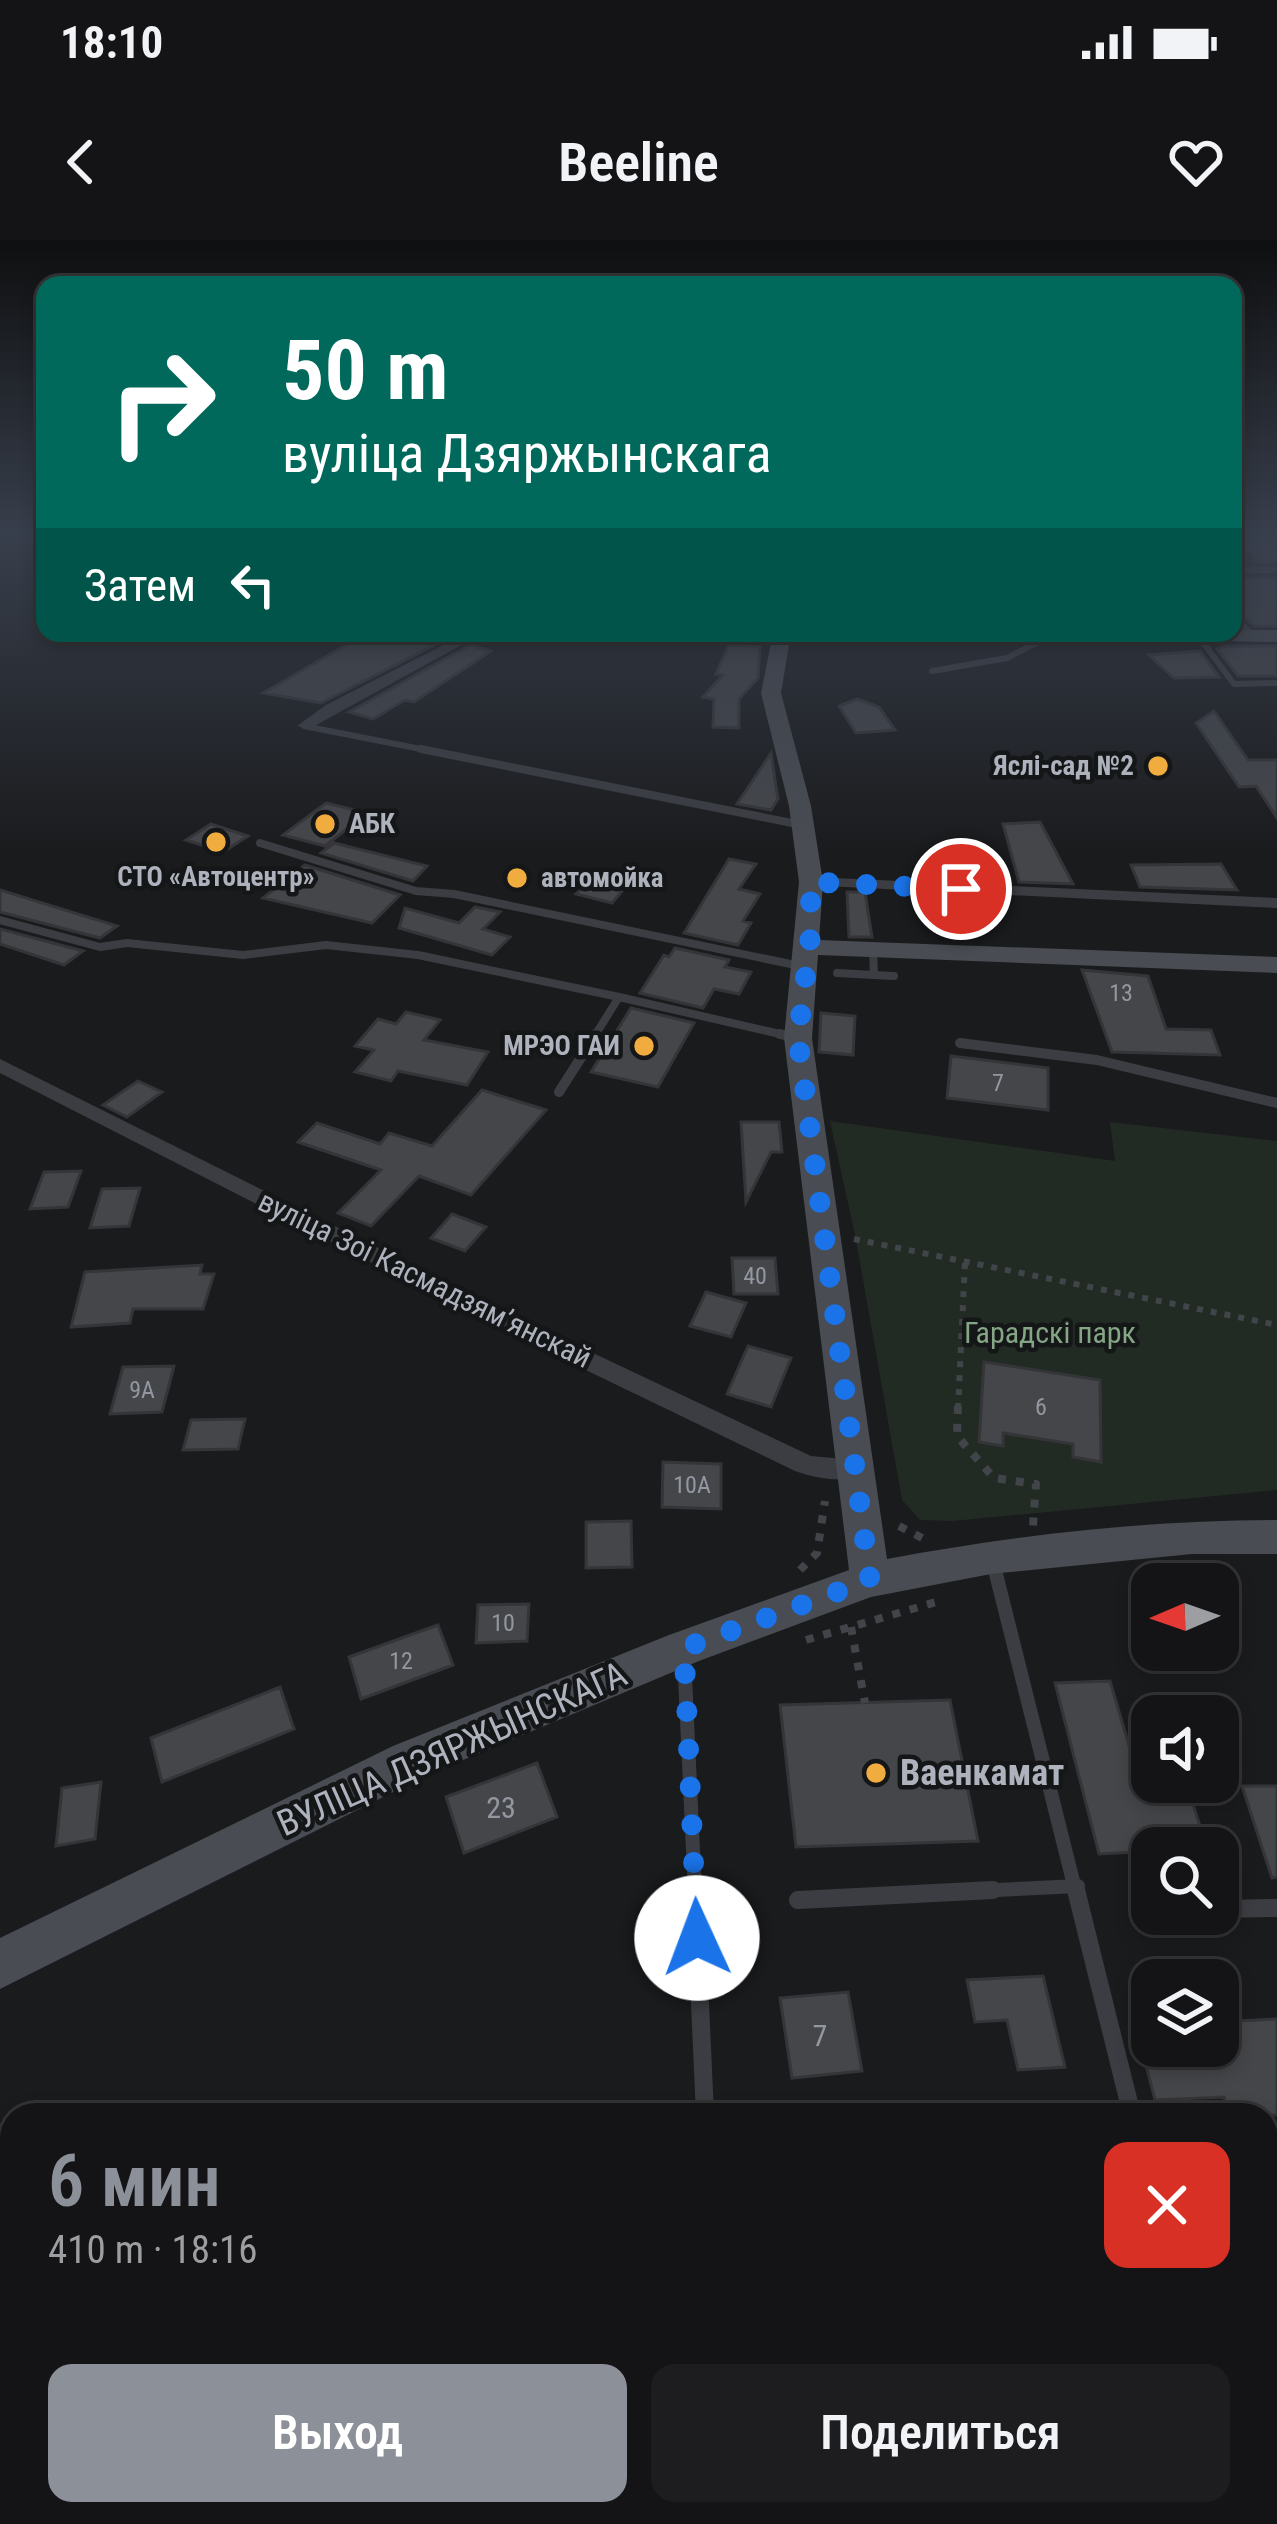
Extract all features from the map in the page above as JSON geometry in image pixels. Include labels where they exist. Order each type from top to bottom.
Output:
[{"type":"street","points":[[304,727],[459,642]]},
{"type":"street","points":[[780,642],[771,693],[811,882],[798,1038],[870,1580]]},
{"type":"street","points":[[811,882],[1277,903]]},
{"type":"street","points":[[808,957],[873,962],[1277,965]]},
{"type":"street","name":"вуліца Зоі Касмадзямʼянскай","points":[[0,1065],[512,1324],[804,1463],[821,1469],[857,1468]]},
{"type":"street","name":"ВУЛІЦА ДЗЯРЖЫНСКАГА","points":[[0,1964],[409,1761],[684,1648],[870,1580],[995,1570],[1192,1537],[1277,1537]]},
{"type":"lane","points":[[932,671],[1007,658],[1038,642]]},
{"type":"lane","points":[[1203,642],[1234,684],[1277,683]]},
{"type":"lane","points":[[304,727],[802,825]]},
{"type":"lane","points":[[260,843],[416,891],[808,957]]},
{"type":"lane","points":[[0,920],[100,947],[128,944],[242,955],[326,945],[418,955],[798,1038]]},
{"type":"lane","points":[[837,974],[873,962],[894,976]]},
{"type":"lane","points":[[559,1092],[619,997]]},
{"type":"lane","points":[[960,1043],[1096,1060],[1277,1103]]},
{"type":"lane","points":[[995,1570],[1129,2103]]},
{"type":"lane","points":[[684,1648],[705,2103]]},
{"type":"lane","points":[[798,1900],[1078,1886]]},
{"type":"lane","points":[[1239,1909],[1277,1908]]},
{"type":"path","points":[[844,1237],[1277,1325]]},
{"type":"path","points":[[965,1262],[957,1436],[994,1478],[1036,1484],[1032,1531]]},
{"type":"path","points":[[789,1645],[851,1627],[995,1570]]},
{"type":"path","points":[[851,1627],[866,1702]]},
{"type":"green space","name":"Гарадскі парк","points":[[830,1121],[1115,1161],[1110,1122],[1277,1141],[1277,1490],[952,1521],[920,1520],[902,1500]]},
{"type":"building","points":[[351,642],[440,642],[321,703],[263,693]]},
{"type":"building","points":[[470,645],[491,651],[414,702],[405,700],[373,719],[349,712]]},
{"type":"building","points":[[729,645],[760,647],[758,678],[739,699],[739,728],[713,727],[714,699],[703,697],[723,675],[716,674]]},
{"type":"building","points":[[1277,646],[1277,676],[1238,676],[1217,649]]},
{"type":"building","points":[[1200,651],[1219,677],[1174,678],[1149,655]]},
{"type":"building","points":[[857,699],[879,707],[895,730],[856,733],[839,706]]},
{"type":"building","points":[[1214,711],[1248,760],[1277,760],[1277,818],[1256,786],[1239,787],[1196,723]]},
{"type":"building","points":[[771,753],[778,799],[771,810],[737,804]]},
{"type":"building","name":"АБК","points":[[326,803],[367,813],[325,846],[283,835]]},
{"type":"building","points":[[1040,822],[1073,884],[1019,882],[1003,824]]},
{"type":"building","name":"СТО «Автоцентр»","points":[[211,824],[248,836],[223,852],[186,840]]},
{"type":"building","points":[[334,843],[427,866],[413,881],[321,853]]},
{"type":"building","points":[[729,859],[756,864],[739,889],[760,894],[743,921],[751,923],[738,945],[684,933]]},
{"type":"building","points":[[1221,864],[1237,890],[1140,887],[1131,865]]},
{"type":"building","points":[[305,865],[400,895],[372,923],[263,898]]},
{"type":"building","points":[[593,875],[629,883],[612,903],[576,894]]},
{"type":"building","points":[[0,890],[117,926],[100,938],[0,912]]},
{"type":"building","points":[[847,892],[865,892],[872,937],[849,937]]},
{"type":"building","points":[[475,907],[500,912],[483,929],[510,937],[492,955],[399,928],[405,908],[459,923]]},
{"type":"building","points":[[0,929],[83,951],[64,965],[0,944]]},
{"type":"building","points":[[675,948],[729,960],[725,967],[751,972],[739,994],[714,989],[703,1008],[640,993],[664,955],[669,957]]},
{"type":"building","points":[[1082,970],[1148,976],[1166,1029],[1211,1030],[1220,1055],[1112,1052]]},
{"type":"building","name":"МРЭО ГАИ","points":[[631,1008],[694,1023],[658,1087],[591,1072]]},
{"type":"building","points":[[406,1012],[440,1020],[424,1040],[488,1052],[467,1085],[398,1071],[391,1081],[355,1072],[374,1050],[355,1046],[378,1019],[396,1024]]},
{"type":"building","points":[[821,1013],[855,1016],[853,1055],[819,1052]]},
{"type":"building","points":[[951,1056],[1048,1068],[1048,1110],[947,1098]]},
{"type":"building","points":[[138,1081],[162,1092],[127,1117],[103,1105]]},
{"type":"building","points":[[482,1090],[546,1110],[471,1195],[419,1176],[371,1226],[338,1213],[381,1170],[298,1142],[317,1123],[380,1144],[389,1133],[432,1146]]},
{"type":"building","points":[[741,1122],[779,1122],[782,1152],[771,1152],[746,1202]]},
{"type":"building","points":[[81,1171],[68,1207],[30,1209],[44,1172]]},
{"type":"building","points":[[140,1188],[129,1226],[90,1228],[102,1189]]},
{"type":"building","points":[[452,1214],[486,1227],[465,1251],[431,1238]]},
{"type":"building","points":[[732,1258],[775,1258],[778,1294],[734,1294]]},
{"type":"building","points":[[202,1265],[200,1274],[214,1274],[203,1309],[133,1309],[130,1323],[71,1327],[85,1272]]},
{"type":"building","points":[[706,1292],[746,1303],[731,1337],[690,1326]]},
{"type":"building","points":[[748,1346],[791,1358],[771,1407],[727,1394]]},
{"type":"building","points":[[984,1362],[1100,1380],[1101,1462],[1073,1457],[1073,1444],[1003,1433],[1003,1446],[979,1442]]},
{"type":"building","points":[[174,1366],[162,1412],[110,1414],[123,1367]]},
{"type":"building","points":[[245,1419],[238,1449],[183,1450],[191,1420]]},
{"type":"building","points":[[663,1462],[721,1464],[721,1509],[662,1507]]},
{"type":"building","points":[[631,1521],[632,1567],[586,1568],[586,1522]]},
{"type":"building","points":[[529,1604],[527,1641],[476,1643],[478,1605]]},
{"type":"building","points":[[438,1625],[453,1665],[361,1699],[349,1657]]},
{"type":"building","points":[[1110,1681],[1131,1752],[1131,1803],[1193,1803],[1200,1827],[1131,1827],[1131,1852],[1099,1854],[1055,1683]]},
{"type":"building","points":[[280,1687],[294,1729],[162,1782],[151,1738]]},
{"type":"building","name":"Ваенкамат","points":[[950,1700],[978,1841],[796,1847],[780,1705]]},
{"type":"building","points":[[537,1763],[557,1817],[464,1853],[446,1797]]},
{"type":"building","points":[[101,1782],[95,1839],[56,1846],[62,1788]]},
{"type":"building","points":[[1242,1786],[1277,1786],[1277,1877],[1272,1878]]},
{"type":"building","points":[[1043,1976],[1065,2067],[1018,2070],[1007,2020],[975,2022],[967,1980]]},
{"type":"building","points":[[848,1992],[862,2071],[792,2078],[780,1998]]},
{"type":"building","points":[[1277,2019],[1277,2103],[1226,2103],[1224,2097],[1155,2100],[1146,2067],[1239,2067],[1239,2021]]},
{"type":"place","name":"Яслі-сад №2","points":[[1158,766]]},
{"type":"place","name":"АБК","points":[[325,824]]},
{"type":"place","name":"СТО «Автоцентр»","points":[[216,842]]},
{"type":"place","name":"автомойка","points":[[517,878]]},
{"type":"place","name":"МРЭО ГАИ","points":[[644,1046]]},
{"type":"place","name":"Ваенкамат","points":[[876,1773]]},
{"type":"route","points":[[697,1938],[684,1648],[870,1580],[798,1038],[810,940],[811,882],[961,889]]}]
